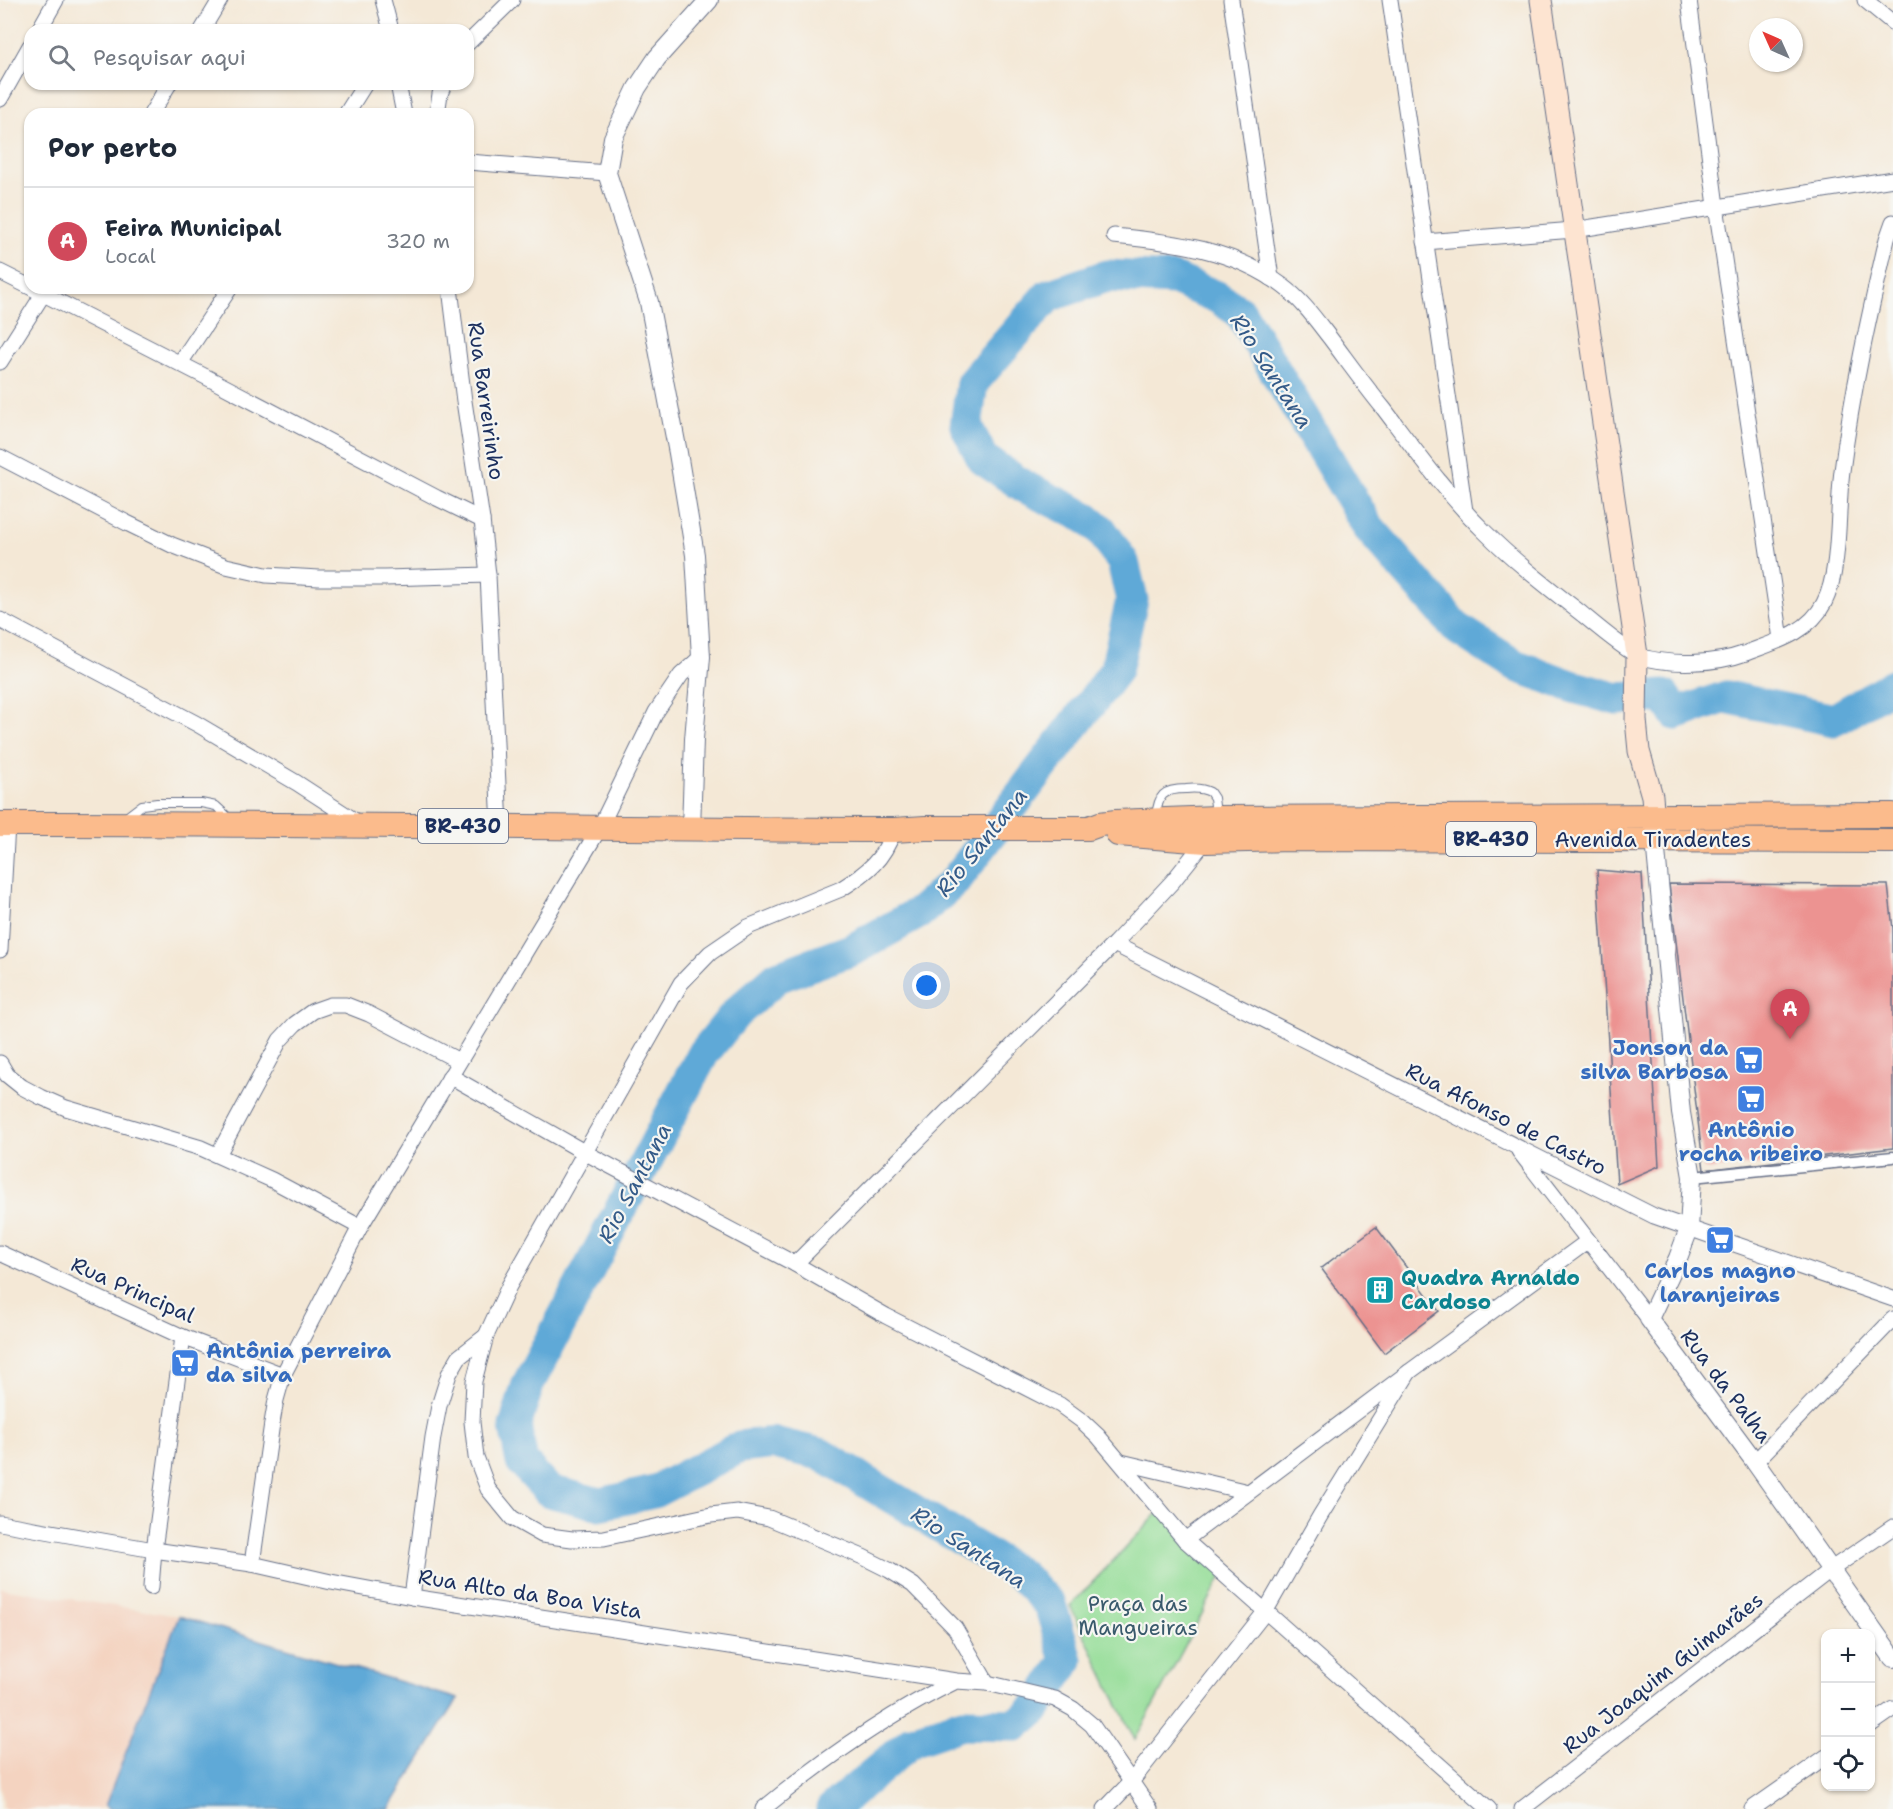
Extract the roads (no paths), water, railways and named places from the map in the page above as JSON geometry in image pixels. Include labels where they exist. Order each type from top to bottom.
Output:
[{"type":"main road","points":[[1541,0],[1637,655],[1636,720],[1639,751],[1652,796],[1655,829]]},
{"type":"main road","name":"BR-430","points":[[1155,829],[1216,818],[1655,829],[1893,815]]},
{"type":"main road","name":"BR-430","points":[[3,824],[360,824],[599,829],[894,830]]},
{"type":"main road","name":"Avenida Tiradentes","points":[[894,830],[1089,828],[1106,833],[1155,829],[1206,841],[1655,829],[1893,841]]},
{"type":"street","points":[[42,24],[56,0]]},
{"type":"street","points":[[206,24],[220,0]]},
{"type":"street","points":[[383,0],[389,24]]},
{"type":"street","points":[[474,37],[512,0]]},
{"type":"street","points":[[691,829],[694,739],[701,657],[695,555],[649,302],[607,172],[613,138],[637,88],[657,58],[709,0]]},
{"type":"street","points":[[1231,0],[1271,278]]},
{"type":"street","points":[[1390,0],[1465,511]]},
{"type":"street","points":[[1689,0],[1716,206],[1781,639]]},
{"type":"street","points":[[1865,0],[1893,22]]},
{"type":"street","points":[[0,99],[24,57]]},
{"type":"street","points":[[155,108],[165,90]]},
{"type":"street","points":[[350,108],[361,90]]},
{"type":"street","points":[[399,90],[403,108]]},
{"type":"street","points":[[438,108],[442,90]]},
{"type":"street","points":[[474,162],[607,172]]},
{"type":"street","points":[[1425,242],[1575,230],[1893,179]]},
{"type":"street","points":[[1114,236],[1164,241],[1216,253],[1255,268],[1271,278],[1297,298],[1309,311],[1465,511],[1506,553],[1637,655],[1674,662],[1735,657],[1799,630],[1812,620],[1823,606],[1830,588],[1836,553],[1841,472],[1857,373],[1887,239],[1893,222]]},
{"type":"street","points":[[0,272],[24,283]]},
{"type":"street","points":[[0,362],[35,294]]},
{"type":"street","points":[[48,294],[482,520]]},
{"type":"street","points":[[180,363],[226,294]]},
{"type":"street","name":"Rua Barreirinho","points":[[451,294],[488,576],[500,827]]},
{"type":"street","points":[[0,457],[172,545],[226,566],[266,574],[319,578],[488,576]]},
{"type":"street","points":[[0,620],[198,724],[360,824]]},
{"type":"street","points":[[252,1564],[272,1423],[283,1375],[360,1227],[599,829],[656,712],[681,675],[701,657]]},
{"type":"street","points":[[795,1264],[1113,945],[1206,841],[1216,818]]},
{"type":"street","points":[[0,950],[3,824]]},
{"type":"street","points":[[1649,1319],[1689,1229],[1692,1177],[1681,1113],[1655,829]]},
{"type":"street","points":[[894,830],[887,850],[873,866],[855,880],[841,889],[748,927],[710,953],[681,983],[509,1286],[486,1336],[474,1381],[472,1422],[476,1457],[488,1489],[512,1518],[542,1535],[572,1539],[604,1538],[711,1515],[737,1512],[769,1518],[863,1557],[913,1585],[955,1628],[987,1683]]},
{"type":"street","name":"Rua Afonso de Castro","points":[[1113,945],[1654,1216],[1893,1299]]},
{"type":"street","points":[[218,1155],[280,1040],[295,1024],[313,1011],[330,1005],[346,1005],[369,1014],[459,1061]]},
{"type":"street","points":[[0,1063],[7,1076],[22,1087],[66,1108],[201,1148],[272,1180],[360,1227]]},
{"type":"street","points":[[450,1076],[584,1152],[795,1264],[886,1316],[1060,1405],[1082,1421],[1120,1462],[1185,1540],[1489,1809]]},
{"type":"street","name":"Rua da Palha","points":[[1515,1146],[1649,1319],[1892,1653]]},
{"type":"street","points":[[1692,1177],[1893,1157]]},
{"type":"street","points":[[1185,1540],[1588,1241]]},
{"type":"street","name":"Rua Principal","points":[[0,1253],[183,1337],[283,1375]]},
{"type":"street","points":[[1755,1462],[1893,1319]]},
{"type":"street","points":[[412,1597],[432,1437],[439,1406],[449,1374],[459,1357],[486,1336]]},
{"type":"street","points":[[151,1587],[183,1337]]},
{"type":"street","points":[[1105,1809],[1131,1782],[1265,1612],[1320,1516],[1409,1372]]},
{"type":"street","points":[[1120,1462],[1248,1492]]},
{"type":"street","name":"Rua Alto da Boa Vista","points":[[0,1523],[154,1550],[252,1564],[412,1597],[956,1681],[987,1683],[1055,1698],[1092,1725],[1131,1782]]},
{"type":"street","name":"Rua Joaquim Guimarães","points":[[1522,1809],[1830,1570],[1893,1527]]},
{"type":"street","points":[[763,1809],[812,1768],[923,1697],[956,1681]]},
{"type":"street","points":[[1875,1722],[1893,1709]]},
{"type":"street","points":[[1752,1809],[1821,1761]]},
{"type":"street","points":[[1131,1782],[1150,1809]]},
{"type":"water","points":[[179,1616],[458,1699],[389,1809],[110,1809],[105,1806]]},
{"type":"waterway","name":"Rio Santana","points":[[832,1809],[912,1741],[962,1724],[1016,1725],[1036,1708],[1067,1660],[1050,1605],[1021,1575],[820,1454],[774,1443],[740,1447],[654,1492],[600,1504],[549,1491],[522,1462],[515,1426],[528,1384],[703,1054],[736,1013],[777,977],[854,949],[920,912],[955,881],[1116,670],[1132,600],[1123,562],[1101,530],[1087,518],[1025,487],[983,459],[966,426],[972,383],[1048,296],[1107,276],[1174,279],[1217,297],[1240,312],[1369,528],[1458,629],[1514,665],[1574,687],[1617,699],[1664,696],[1676,714],[1726,697],[1834,720],[1893,685]]},
{"type":"place","name":"Feira Municipal","points":[[1790,1039]]},
{"type":"place","name":"Jonson da silva Barbosa","points":[[1749,1060]]},
{"type":"place","name":"Antônio rocha ribeiro","points":[[1751,1099]]},
{"type":"place","name":"Carlos magno laranjeiras","points":[[1720,1240]]},
{"type":"place","name":"Quadra Arnaldo Cardoso","points":[[1380,1290]]},
{"type":"place","name":"Antônia perreira da silva","points":[[185,1363]]},
{"type":"park label","name":"Praça das Mangueiras","points":[[1138,1616]]}]
